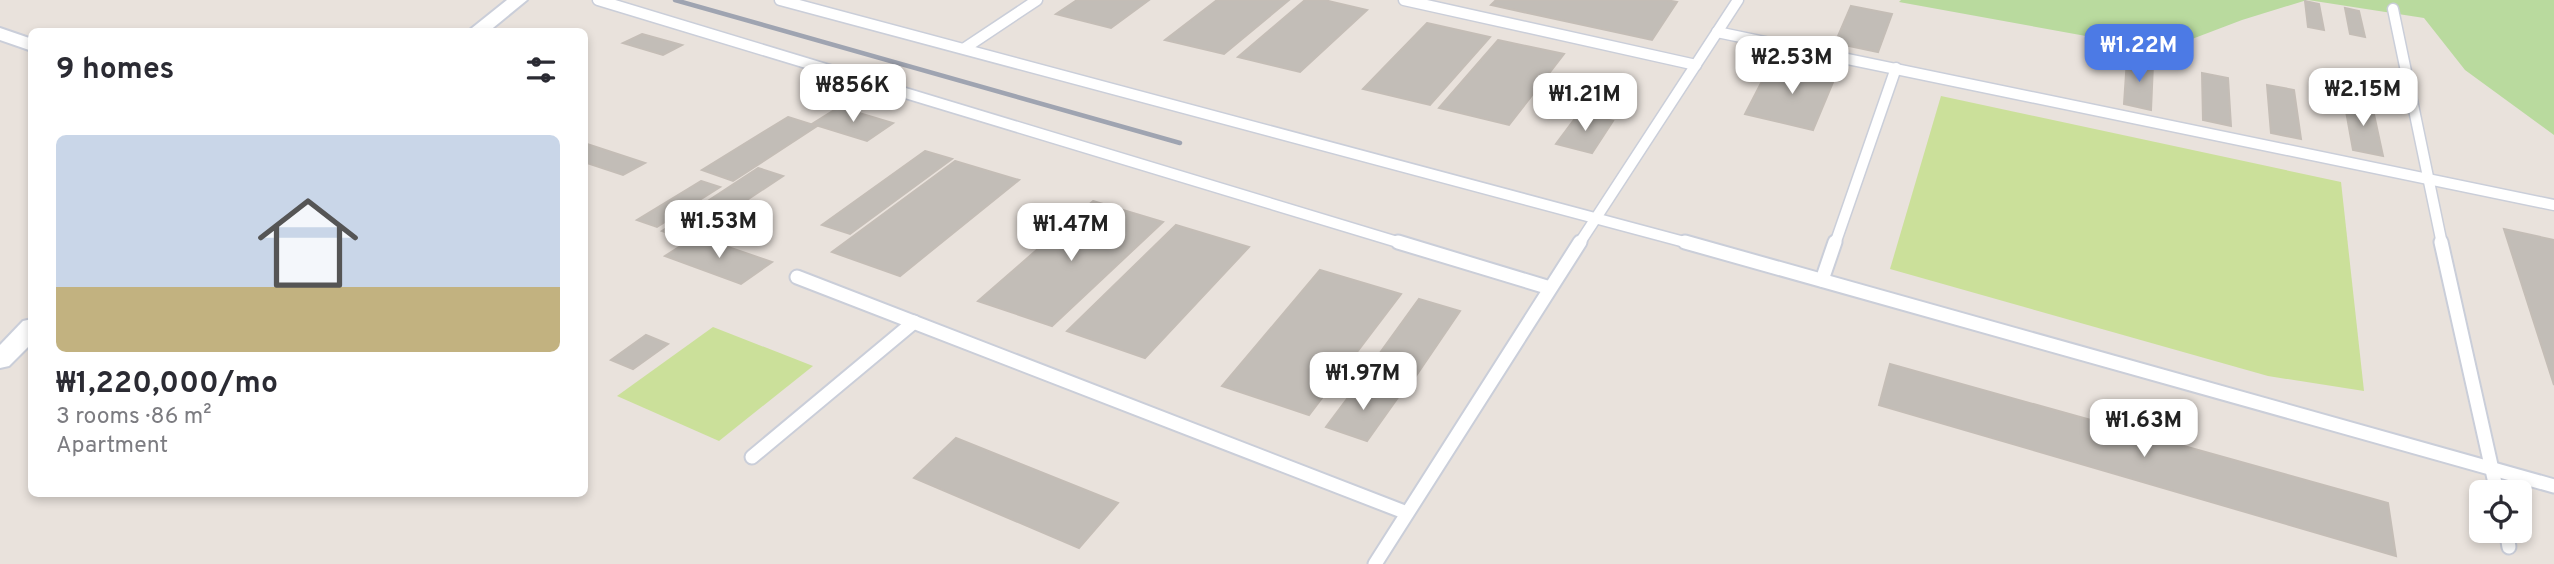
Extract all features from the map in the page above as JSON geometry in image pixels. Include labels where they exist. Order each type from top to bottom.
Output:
[{"type":"street","points":[[481,28],[519,0]]},
{"type":"street","points":[[0,33],[28,44]]},
{"type":"street","points":[[0,360],[28,331]]},
{"type":"lane","points":[[598,0],[1550,288]]},
{"type":"lane","points":[[780,0],[1596,217],[2554,486]]},
{"type":"lane","points":[[965,48],[1037,0]]},
{"type":"lane","points":[[1404,0],[1696,65]]},
{"type":"lane","points":[[1375,564],[1550,288],[1738,0]]},
{"type":"lane","points":[[2393,9],[2427,178],[2495,480]]},
{"type":"lane","points":[[1717,32],[2554,205]]},
{"type":"lane","points":[[1822,280],[1896,68]]},
{"type":"lane","points":[[797,277],[1407,513]]},
{"type":"lane","points":[[752,457],[914,322]]},
{"type":"lane","points":[[2509,543],[2510,547]]},
{"type":"green space","points":[[2307,0],[2242,20],[2163,50],[1899,2]]},
{"type":"green space","points":[[2308,0],[2554,0],[2554,135],[2465,70],[2424,18]]},
{"type":"green space","points":[[1941,96],[2341,182],[2364,391],[2268,376],[1890,269]]},
{"type":"green space","points":[[713,327],[813,366],[719,441],[617,396]]},
{"type":"building","points":[[1077,0],[1149,0],[1111,28],[1056,14]]},
{"type":"building","points":[[1217,0],[1289,0],[1224,54],[1165,40]]},
{"type":"building","points":[[1305,0],[1324,0],[1367,10],[1300,72],[1238,57]]},
{"type":"building","points":[[1496,0],[1677,2],[1652,40],[1491,5]]},
{"type":"building","points":[[2305,1],[2319,4],[2324,30],[2308,27]]},
{"type":"building","points":[[1851,6],[1892,14],[1878,52],[1835,43]]},
{"type":"building","points":[[2345,8],[2359,11],[2365,37],[2350,34]]},
{"type":"building","points":[[1427,23],[1490,37],[1430,105],[1363,89]]},
{"type":"building","points":[[642,34],[682,45],[663,55],[623,43]]},
{"type":"building","points":[[1498,40],[1564,54],[1509,125],[1439,108]]},
{"type":"building","points":[[2127,59],[2153,64],[2151,110],[2124,104]]},
{"type":"building","points":[[1772,62],[1836,75],[1813,130],[1745,114]]},
{"type":"building","points":[[2202,73],[2228,78],[2231,126],[2203,120]]},
{"type":"building","points":[[2267,85],[2294,90],[2301,139],[2271,133]]},
{"type":"building","points":[[2344,100],[2372,105],[2383,156],[2353,150]]},
{"type":"building","points":[[839,107],[893,123],[867,141],[812,124]]},
{"type":"building","points":[[1579,113],[1613,121],[1592,153],[1556,144]]},
{"type":"building","points":[[788,117],[817,126],[733,181],[702,170]]},
{"type":"building","points":[[588,144],[645,163],[623,175],[588,163]]},
{"type":"building","points":[[925,151],[952,159],[850,234],[822,225]]},
{"type":"building","points":[[955,161],[1019,180],[900,276],[832,252]]},
{"type":"building","points":[[758,168],[783,176],[687,240],[662,231]]},
{"type":"building","points":[[701,181],[720,187],[657,227],[637,220]]},
{"type":"building","points":[[1093,201],[1163,222],[1052,326],[978,301]]},
{"type":"building","points":[[1176,225],[1249,247],[1145,358],[1067,331]]},
{"type":"building","points":[[2504,229],[2554,240],[2554,385]]},
{"type":"building","points":[[696,236],[772,262],[741,284],[665,256]]},
{"type":"building","points":[[1320,270],[1401,294],[1309,415],[1222,386]]},
{"type":"building","points":[[1419,299],[1460,311],[1407,389],[1364,375]]},
{"type":"building","points":[[646,335],[668,344],[633,369],[611,360]]},
{"type":"building","points":[[1890,364],[2388,503],[2396,556],[1879,405]]},
{"type":"building","points":[[1359,383],[1399,396],[1367,441],[1326,427]]},
{"type":"building","points":[[956,438],[1118,503],[1079,548],[914,478]]},
{"type":"railway","points":[[675,0],[1180,143]]}]
